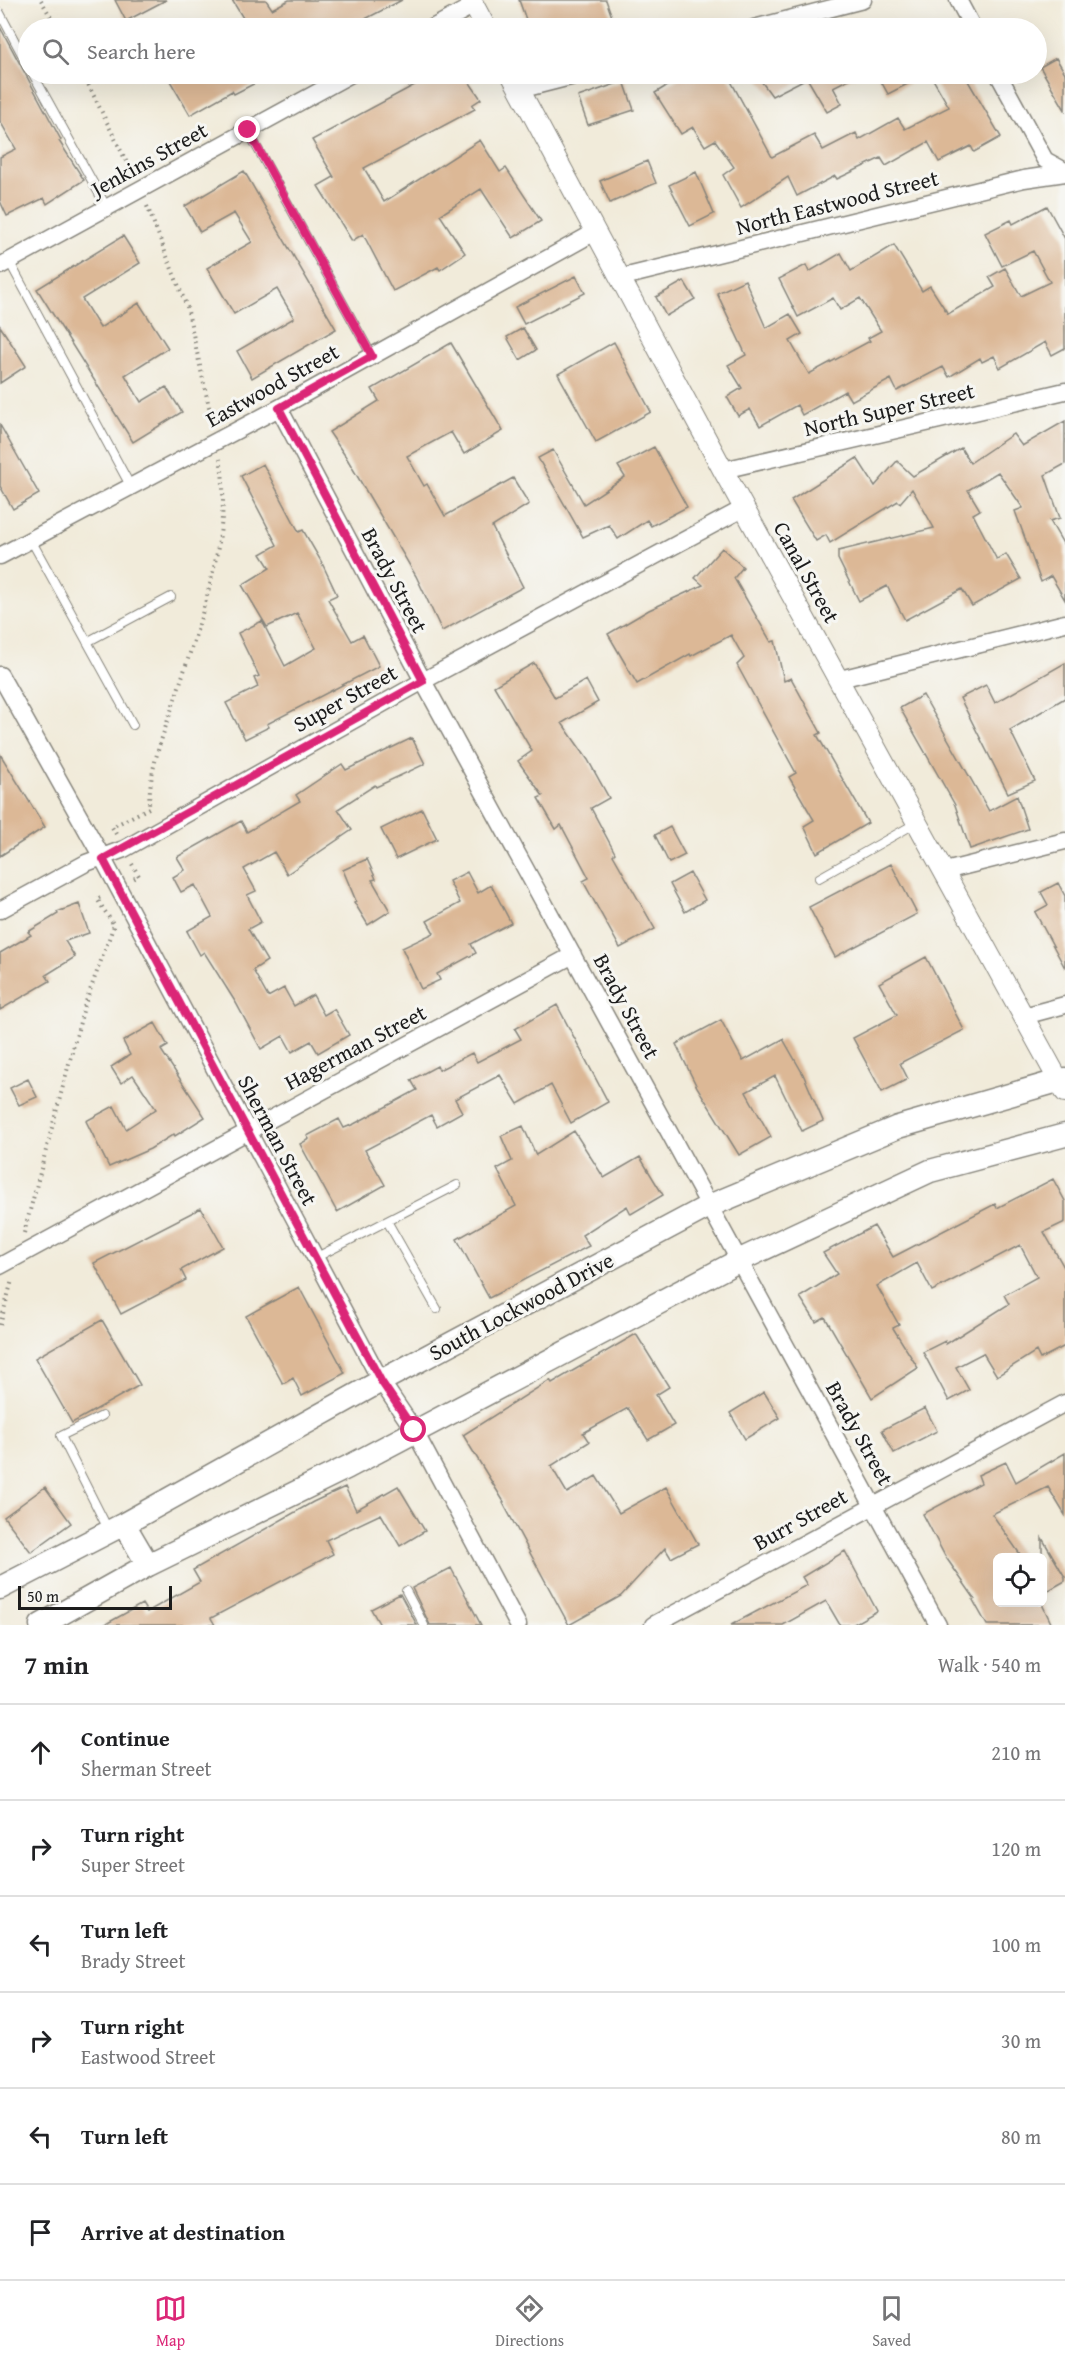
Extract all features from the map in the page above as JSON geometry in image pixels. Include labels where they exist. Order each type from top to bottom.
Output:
[{"type":"main road","name":"South Lockwood Drive","points":[[0,1588],[117,1528],[381,1381],[709,1206],[898,1127],[1063,1084]]},
{"type":"main road","points":[[41,1625],[148,1565],[348,1467],[414,1430],[740,1260],[930,1171],[1065,1135]]},
{"type":"main road","points":[[117,1528],[148,1565]]},
{"type":"street","points":[[793,18],[863,0]]},
{"type":"street","points":[[958,0],[968,18]]},
{"type":"street","points":[[448,18],[472,3],[480,18]]},
{"type":"street","name":"Jenkins Street","points":[[4,264],[333,84]]},
{"type":"street","name":"Canal Street","points":[[516,84],[723,470],[1063,1084]]},
{"type":"street","points":[[1003,84],[1045,160],[1065,172]]},
{"type":"street","name":"North Eastwood Street","points":[[620,278],[1024,179],[1065,172]]},
{"type":"street","name":"Eastwood Street","points":[[0,556],[279,408],[595,232]]},
{"type":"street","name":"North Super Street","points":[[723,470],[1065,391]]},
{"type":"street","name":"Brady Street","points":[[279,408],[423,681],[938,1625]]},
{"type":"street","name":"Super Street","points":[[0,910],[86,863],[103,859],[423,681],[744,508]]},
{"type":"street","points":[[840,680],[1065,623]]},
{"type":"street","name":"Sherman Street","points":[[0,675],[103,859],[381,1381],[414,1430],[518,1625]]},
{"type":"street","points":[[945,871],[1065,841]]},
{"type":"street","name":"Hagerman Street","points":[[6,1271],[247,1131],[573,955]]},
{"type":"street","points":[[1024,1016],[1065,1005]]},
{"type":"street","name":"Burr Street","points":[[652,1625],[1065,1403]]},
{"type":"lane","points":[[0,13],[18,47]]},
{"type":"lane","points":[[39,84],[107,208]]},
{"type":"lane","points":[[248,130],[372,356]]},
{"type":"lane","points":[[4,264],[131,487]]},
{"type":"lane","points":[[31,540],[133,725]]},
{"type":"lane","points":[[87,642],[171,597]]},
{"type":"lane","points":[[819,878],[918,822]]},
{"type":"lane","points":[[315,1258],[457,1185]]},
{"type":"lane","points":[[387,1221],[437,1309]]},
{"type":"lane","points":[[102,1416],[61,1436],[117,1528]]},
{"type":"lane","points":[[406,1592],[424,1625]]},
{"type":"path","points":[[41,0],[51,18]]},
{"type":"path","points":[[128,882],[139,876],[130,860]]},
{"type":"path","points":[[22,1242],[84,1007],[114,925],[97,899],[107,893]]},
{"type":"path","points":[[0,1325],[6,1271]]},
{"type":"building","points":[[115,0],[166,0],[132,18],[124,18]]},
{"type":"building","points":[[232,0],[266,0],[272,9],[289,0],[402,0],[367,18],[243,18]]},
{"type":"building","points":[[519,0],[606,0],[612,17],[609,18],[525,18]]},
{"type":"building","points":[[0,27],[18,60],[18,84],[31,84],[61,140],[59,141],[84,180],[47,204],[44,198],[7,216],[0,201],[0,157],[16,149],[0,121]]},
{"type":"building","points":[[1056,58],[1065,73],[1065,110],[1047,79],[1047,63]]},
{"type":"building","points":[[172,84],[254,84],[234,94],[232,91],[190,115]]},
{"type":"building","points":[[416,84],[471,84],[481,99],[472,105],[475,109],[364,168],[384,202],[480,140],[500,172],[506,168],[541,221],[513,238],[481,189],[440,215],[465,253],[440,270],[438,267],[393,291],[363,234],[352,241],[318,186],[334,177],[312,140]]},
{"type":"building","points":[[615,84],[625,84],[634,110],[588,125],[578,97]]},
{"type":"building","points":[[670,84],[732,84],[772,157],[814,135],[823,150],[856,133],[859,140],[898,118],[905,129],[949,107],[936,84],[970,84],[1001,137],[974,152],[971,146],[939,162],[928,142],[886,166],[881,158],[837,179],[835,176],[797,196],[788,177],[741,208],[723,175],[734,167],[715,140],[705,146],[693,127],[681,134],[655,93]]},
{"type":"building","points":[[763,84],[795,84],[772,96]]},
{"type":"building","points":[[811,84],[839,84],[833,87],[842,104],[827,112]]},
{"type":"building","points":[[882,84],[908,84],[888,94]]},
{"type":"building","points":[[647,161],[656,183],[610,203],[600,181]]},
{"type":"building","points":[[244,171],[336,329],[252,378],[237,351],[294,318],[277,289],[234,314],[207,268],[252,242],[234,213],[200,232],[185,206]]},
{"type":"building","points":[[696,172],[714,214],[690,226],[669,185]]},
{"type":"building","points":[[1047,206],[1065,239],[1065,348],[1052,355],[1045,342],[1000,368],[994,356],[982,362],[980,358],[949,377],[943,367],[897,391],[891,379],[851,401],[845,391],[802,415],[797,405],[760,426],[750,409],[738,416],[727,397],[742,388],[728,365],[746,355],[717,293],[745,280],[766,328],[790,314],[802,334],[790,341],[809,374],[870,341],[868,338],[881,331],[860,298],[840,310],[833,298],[798,317],[779,279],[806,265],[809,272],[841,253],[851,271],[894,245],[922,291],[930,286],[948,314],[995,287],[989,277],[1005,268],[1021,296],[1050,282],[1033,251],[1002,266],[985,233],[1011,220],[1013,224]]},
{"type":"building","points":[[123,236],[140,263],[82,299],[100,328],[139,303],[168,348],[125,375],[141,402],[166,387],[182,412],[133,442],[37,289]]},
{"type":"building","points":[[576,276],[585,293],[524,324],[515,307]]},
{"type":"building","points":[[684,281],[695,299],[666,316],[656,297]]},
{"type":"building","points":[[0,326],[26,366],[0,383]]},
{"type":"building","points":[[523,328],[536,350],[520,360],[507,337]]},
{"type":"building","points":[[614,342],[651,412],[596,442],[558,374]]},
{"type":"building","points":[[451,343],[503,431],[464,454],[451,432],[407,456],[424,486],[427,484],[445,516],[513,478],[529,504],[492,527],[523,587],[442,631],[416,576],[329,432],[379,401],[372,389]]},
{"type":"building","points":[[1065,421],[1065,464],[1045,475],[1060,518],[1050,521],[1065,547],[1065,600],[1051,576],[1041,582],[1015,511],[1023,508],[998,472],[968,490],[980,510],[973,514],[997,560],[1006,554],[1021,579],[972,606],[962,589],[905,620],[887,586],[859,601],[838,559],[838,551],[934,528],[912,489],[900,503],[898,501],[830,543],[826,535],[816,541],[791,500],[857,458],[875,486],[897,461],[913,476],[961,448],[970,463],[1013,434],[1022,446]]},
{"type":"building","points":[[0,425],[39,494],[13,509],[0,486]]},
{"type":"building","points":[[654,447],[687,507],[651,526],[647,520],[618,539],[609,525],[583,537],[538,458],[553,450],[584,504],[625,477],[618,466]]},
{"type":"building","points":[[263,464],[299,532],[303,530],[321,561],[337,595],[328,599],[352,641],[363,635],[379,666],[267,724],[269,727],[245,739],[226,703],[258,687],[254,678],[259,676],[238,633],[262,621],[285,666],[316,648],[297,613],[267,627],[242,585],[270,568],[261,554],[277,545],[241,476]]},
{"type":"building","points":[[722,548],[743,567],[734,578],[771,642],[775,641],[784,681],[791,678],[821,733],[817,735],[868,823],[817,853],[804,826],[814,820],[789,777],[796,773],[737,665],[744,658],[731,635],[691,656],[690,654],[637,684],[608,634],[649,610],[703,585],[695,578]]},
{"type":"building","points":[[534,663],[555,698],[586,680],[598,702],[562,723],[588,760],[609,798],[591,808],[615,853],[613,855],[655,929],[620,948],[583,881],[589,878],[561,825],[556,829],[538,798],[543,796],[518,761],[532,751],[494,686]]},
{"type":"building","points":[[1065,663],[1065,698],[1010,730],[1035,781],[1008,793],[960,698],[986,685],[995,703]]},
{"type":"building","points":[[923,695],[989,811],[1017,796],[1028,829],[970,849],[955,805],[900,708]]},
{"type":"building","points":[[412,738],[425,764],[376,787],[375,785],[338,809],[352,830],[287,874],[274,852],[244,869],[256,891],[247,895],[261,922],[248,929],[267,961],[253,970],[268,997],[284,988],[294,1006],[313,995],[324,1015],[334,1009],[349,1035],[318,1053],[311,1041],[292,1052],[283,1036],[261,1049],[236,1003],[204,952],[200,955],[187,931],[212,917],[195,885],[181,892],[173,877],[185,870],[177,857],[241,821],[247,832],[300,801],[296,795],[342,764],[346,770]]},
{"type":"building","points":[[0,754],[45,827],[0,856]]},
{"type":"building","points":[[422,809],[437,839],[396,859],[381,829]]},
{"type":"building","points":[[670,827],[685,855],[669,863],[655,835]]},
{"type":"building","points":[[367,859],[376,879],[372,880],[390,911],[368,925],[354,902],[356,901],[343,870]]},
{"type":"building","points":[[891,864],[917,914],[835,957],[809,907]]},
{"type":"building","points":[[467,872],[478,893],[491,885],[511,923],[471,944],[476,953],[437,974],[440,980],[421,989],[402,948],[434,933],[427,921],[460,903],[449,881]]},
{"type":"building","points":[[690,873],[705,900],[685,912],[670,884]]},
{"type":"building","points":[[1058,883],[1065,896],[1065,968],[1035,912],[1048,905],[1041,892]]},
{"type":"building","points":[[79,904],[89,933],[65,941],[75,957],[46,975],[50,981],[0,1010],[0,953],[31,935],[28,932],[58,914],[57,912]]},
{"type":"building","points":[[926,957],[964,1030],[900,1063],[908,1079],[882,1092],[853,1038],[897,1015],[879,983]]},
{"type":"building","points":[[557,1005],[608,1102],[571,1123],[551,1085],[518,1104],[500,1075],[455,1099],[462,1112],[437,1126],[431,1115],[365,1150],[385,1185],[337,1212],[300,1144],[309,1139],[307,1136],[339,1119],[344,1128],[354,1124],[417,1090],[411,1080],[437,1066],[439,1070],[472,1053],[477,1062],[521,1039],[515,1029]]},
{"type":"building","points":[[721,1020],[743,1061],[783,1039],[803,1074],[823,1121],[802,1131],[775,1076],[746,1092],[771,1137],[739,1155],[697,1087],[676,1044]]},
{"type":"building","points":[[155,1023],[168,1046],[161,1050],[205,1117],[175,1136],[174,1134],[150,1149],[109,1167],[86,1121],[114,1106],[126,1129],[156,1109],[133,1075],[121,1083],[111,1067],[130,1055],[123,1041]]},
{"type":"building","points":[[28,1079],[37,1097],[19,1105],[10,1088]]},
{"type":"building","points":[[523,1126],[536,1155],[574,1131],[604,1178],[640,1157],[663,1195],[631,1214],[627,1206],[582,1235],[589,1246],[489,1298],[457,1239],[516,1206],[497,1169],[512,1161],[501,1136]]},
{"type":"building","points":[[1053,1179],[1065,1201],[1065,1222],[1044,1232],[1065,1269],[1065,1346],[1040,1359],[1036,1351],[997,1376],[983,1353],[956,1367],[969,1390],[949,1401],[923,1352],[945,1341],[946,1344],[1009,1304],[1004,1295],[1037,1277],[1020,1245],[932,1291],[917,1263],[877,1286],[899,1325],[893,1328],[918,1368],[872,1398],[825,1317],[816,1322],[800,1297],[837,1274],[823,1253],[874,1226],[893,1257],[995,1204],[997,1208]]},
{"type":"building","points":[[201,1208],[223,1247],[181,1270],[186,1280],[121,1314],[94,1263]]},
{"type":"building","points":[[299,1287],[345,1373],[302,1396],[293,1378],[283,1384],[246,1316]]},
{"type":"building","points":[[102,1320],[140,1385],[72,1423],[35,1358]]},
{"type":"building","points":[[636,1334],[669,1387],[656,1395],[674,1425],[648,1440],[628,1408],[583,1433],[589,1442],[551,1466],[567,1493],[596,1476],[619,1513],[666,1487],[698,1544],[671,1558],[665,1548],[621,1596],[569,1625],[504,1502],[463,1435],[550,1380],[552,1383]]},
{"type":"building","points":[[764,1392],[780,1418],[745,1439],[730,1413]]},
{"type":"building","points":[[925,1408],[937,1431],[894,1453],[882,1430]]},
{"type":"building","points":[[1065,1453],[1065,1515],[1048,1487],[992,1514],[1019,1553],[993,1553],[993,1607],[1043,1607],[1052,1625],[987,1625],[973,1600],[975,1599],[945,1556],[923,1514],[981,1483],[978,1475],[1006,1462],[1016,1482]]},
{"type":"building","points":[[398,1486],[425,1531],[400,1546],[381,1514],[326,1540],[333,1554],[211,1618],[215,1625],[104,1625],[142,1604],[147,1612],[200,1582],[193,1570],[313,1502],[345,1487],[356,1510]]},
{"type":"building","points":[[45,1487],[71,1523],[31,1552],[4,1517]]},
{"type":"building","points":[[1042,1538],[1065,1577],[1065,1581],[1047,1591],[1047,1553],[1042,1553]]},
{"type":"building","points":[[845,1551],[877,1611],[852,1625],[840,1625],[826,1601],[783,1625],[731,1625],[807,1585],[802,1577]]},
{"type":"building","points":[[451,1568],[481,1625],[430,1625],[412,1588]]},
{"type":"building","points":[[400,1594],[417,1625],[380,1625],[371,1609]]},
{"type":"route","points":[[248,130],[372,356],[279,408],[423,681],[103,859],[381,1381],[414,1430]]}]
